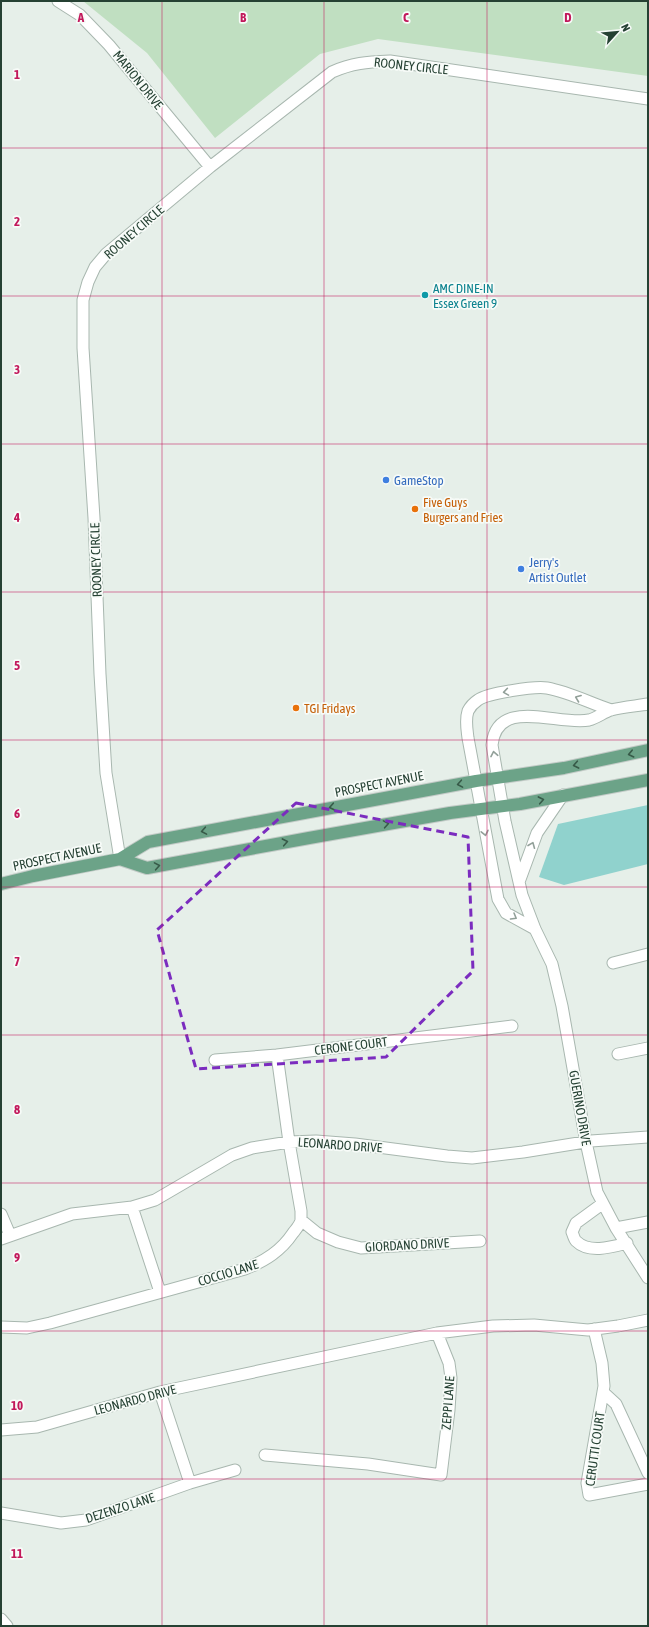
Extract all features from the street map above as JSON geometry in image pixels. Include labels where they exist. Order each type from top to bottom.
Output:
[{"type":"main road","name":"PROSPECT AVENUE","points":[[1,884],[33,876],[120,859],[148,842],[476,781],[564,768],[648,750]]},
{"type":"main road","name":"PROSPECT AVENUE","points":[[120,859],[147,868],[309,838],[648,780]]},
{"type":"street","name":"MARION DRIVE","points":[[58,1],[80,15],[109,45],[210,167]]},
{"type":"street","name":"ROONEY CIRCLE","points":[[120,859],[106,773],[100,674],[94,518],[83,348],[83,300],[88,282],[95,267],[106,254],[210,167],[332,72],[348,65],[366,62],[390,61],[648,99]]},
{"type":"street","points":[[535,929],[506,913],[498,899],[466,723],[469,709],[479,699],[507,692],[545,688],[561,692],[610,710]]},
{"type":"street","points":[[502,806],[492,745],[496,728],[501,723],[510,718],[522,716],[566,720],[589,720],[610,710],[648,704]]},
{"type":"street","points":[[519,882],[537,833],[563,795]]},
{"type":"street","name":"GUERINO DRIVE","points":[[502,806],[522,895],[535,929],[552,964],[562,1006],[586,1142],[597,1192],[616,1228],[648,1278]]},
{"type":"street","points":[[612,963],[648,954]]},
{"type":"street","name":"CERONE COURT","points":[[215,1060],[277,1055],[512,1026]]},
{"type":"street","points":[[618,1054],[648,1048]]},
{"type":"street","points":[[277,1055],[289,1142],[301,1211],[301,1220]]},
{"type":"street","name":"LEONARDO DRIVE","points":[[6,1237],[72,1214],[132,1207],[155,1200],[232,1155],[252,1148],[289,1142],[316,1141],[355,1144],[472,1158],[586,1142],[648,1137]]},
{"type":"street","points":[[602,1204],[576,1223],[572,1232],[576,1241],[588,1247],[607,1248],[627,1243]]},
{"type":"street","points":[[132,1207],[160,1292]]},
{"type":"street","points":[[1,1214],[6,1237]]},
{"type":"street","name":"GIORDANO DRIVE","points":[[301,1220],[317,1233],[338,1242],[361,1248],[480,1241]]},
{"type":"street","name":"COCCIO LANE","points":[[1,1327],[26,1328],[50,1323],[246,1269],[264,1261],[278,1252],[290,1238],[301,1220]]},
{"type":"street","points":[[616,1228],[648,1222]]},
{"type":"street","name":"LEONARDO DRIVE","points":[[1,1430],[37,1427],[160,1392],[437,1333],[493,1326],[534,1325],[588,1330],[648,1320]]},
{"type":"street","name":"CERUTTI COURT","points":[[594,1329],[602,1363],[603,1392],[587,1483],[589,1495],[648,1484]]},
{"type":"street","name":"ZEPPI LANE","points":[[265,1455],[368,1464],[441,1475],[449,1410],[451,1378],[449,1363],[437,1333]]},
{"type":"street","points":[[160,1392],[190,1484]]},
{"type":"street","name":"CERUTTI COURT","points":[[603,1392],[616,1404],[648,1473]]},
{"type":"street","name":"DEZENZO LANE","points":[[1,1513],[62,1523],[86,1520],[235,1470]]},
{"type":"street","points":[[1,1619],[6,1626]]},
{"type":"highlighted area","points":[[296,803],[468,837],[473,971],[386,1057],[196,1069],[157,930]]},
{"type":"green space","points":[[83,1],[648,1],[648,76],[378,39],[320,54],[215,138],[147,53]]},
{"type":"water","points":[[648,805],[648,864],[564,885],[539,877],[558,824]]},
{"type":"place","name":"AMC DINE-IN Essex Green 9","points":[[425,295]]},
{"type":"place","name":"GameStop","points":[[386,480]]},
{"type":"place","name":"Five Guys Burgers and Fries","points":[[415,509]]},
{"type":"place","name":"Jerry's Artist Outlet","points":[[521,569]]},
{"type":"place","name":"TGI Fridays","points":[[296,708]]}]
